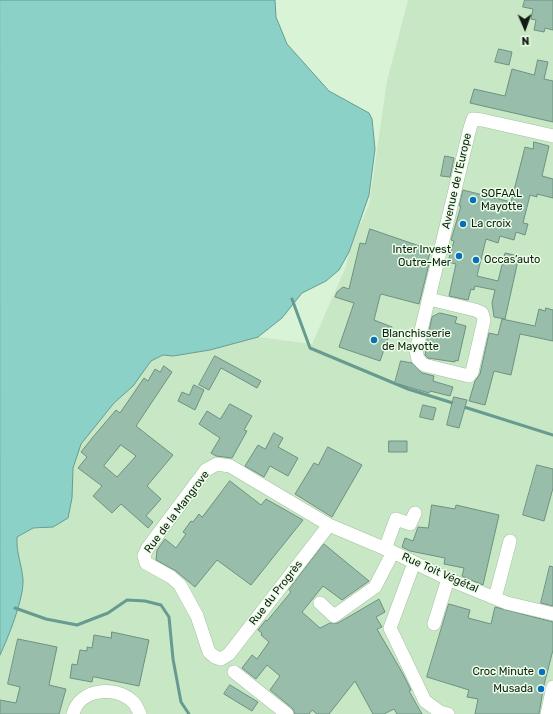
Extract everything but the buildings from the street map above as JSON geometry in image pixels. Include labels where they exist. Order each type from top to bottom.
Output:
[{"type":"street","name":"Avenue de l’Europe","points":[[429,299],[482,313],[484,320],[472,372],[469,376],[424,365],[418,359],[416,351],[470,128],[474,120],[482,120],[553,136]]},
{"type":"street","name":"Rue de la Mangrove","points":[[221,659],[215,657],[209,652],[197,616],[180,584],[171,577],[146,564],[144,556],[147,548],[206,470],[217,464],[230,466],[329,525]]},
{"type":"street","points":[[320,604],[334,616],[375,587],[389,550],[396,519],[410,524],[415,513]]},
{"type":"street","name":"Rue Toit Végétal","points":[[329,525],[389,550],[448,579],[507,603],[553,614]]},
{"type":"street","name":"Rue du Progrès","points":[[221,659],[229,654],[329,525]]},
{"type":"street","points":[[495,598],[510,541]]},
{"type":"street","points":[[414,563],[390,628],[425,701],[440,712],[448,714]]},
{"type":"street","points":[[434,624],[448,579]]},
{"type":"street","points":[[234,672],[287,714]]},
{"type":"street","points":[[547,714],[553,687]]},
{"type":"street","points":[[73,714],[75,705],[85,696],[95,692],[120,695],[132,700],[140,714]]},
{"type":"shaded area","points":[[408,0],[553,0],[553,714],[0,714],[0,655],[20,599],[23,581],[17,549],[17,537],[33,528],[41,529],[68,518],[73,468],[80,444],[114,403],[151,361],[163,355],[173,356],[210,350],[258,337],[312,344],[345,269],[353,240],[369,205],[387,81]]},
{"type":"water","points":[[0,0],[275,0],[276,17],[287,44],[329,91],[369,113],[372,119],[375,149],[369,195],[349,252],[339,270],[326,281],[302,293],[282,318],[258,337],[210,350],[173,356],[163,355],[151,361],[133,386],[114,403],[81,444],[73,468],[72,498],[68,518],[53,527],[33,528],[17,537],[17,548],[23,588],[15,618],[0,655]]},
{"type":"waterway","points":[[292,299],[310,348],[408,389],[456,404]]},
{"type":"waterway","points":[[461,406],[553,435]]},
{"type":"waterway","points":[[15,608],[46,619],[77,625],[108,613],[127,600],[145,601],[161,605],[169,617],[173,659],[181,702],[189,714]]},
{"type":"place","name":"SOFAAL Mayotte","points":[[473,200]]},
{"type":"place","name":"La croix","points":[[463,224]]},
{"type":"place","name":"Inter Invest Outre-Mer","points":[[459,256]]},
{"type":"place","name":"Occas’auto","points":[[476,260]]},
{"type":"place","name":"Blanchisserie de Mayotte","points":[[374,340]]},
{"type":"place","name":"Croc Minute","points":[[542,672]]},
{"type":"place","name":"Musada","points":[[541,689]]}]
